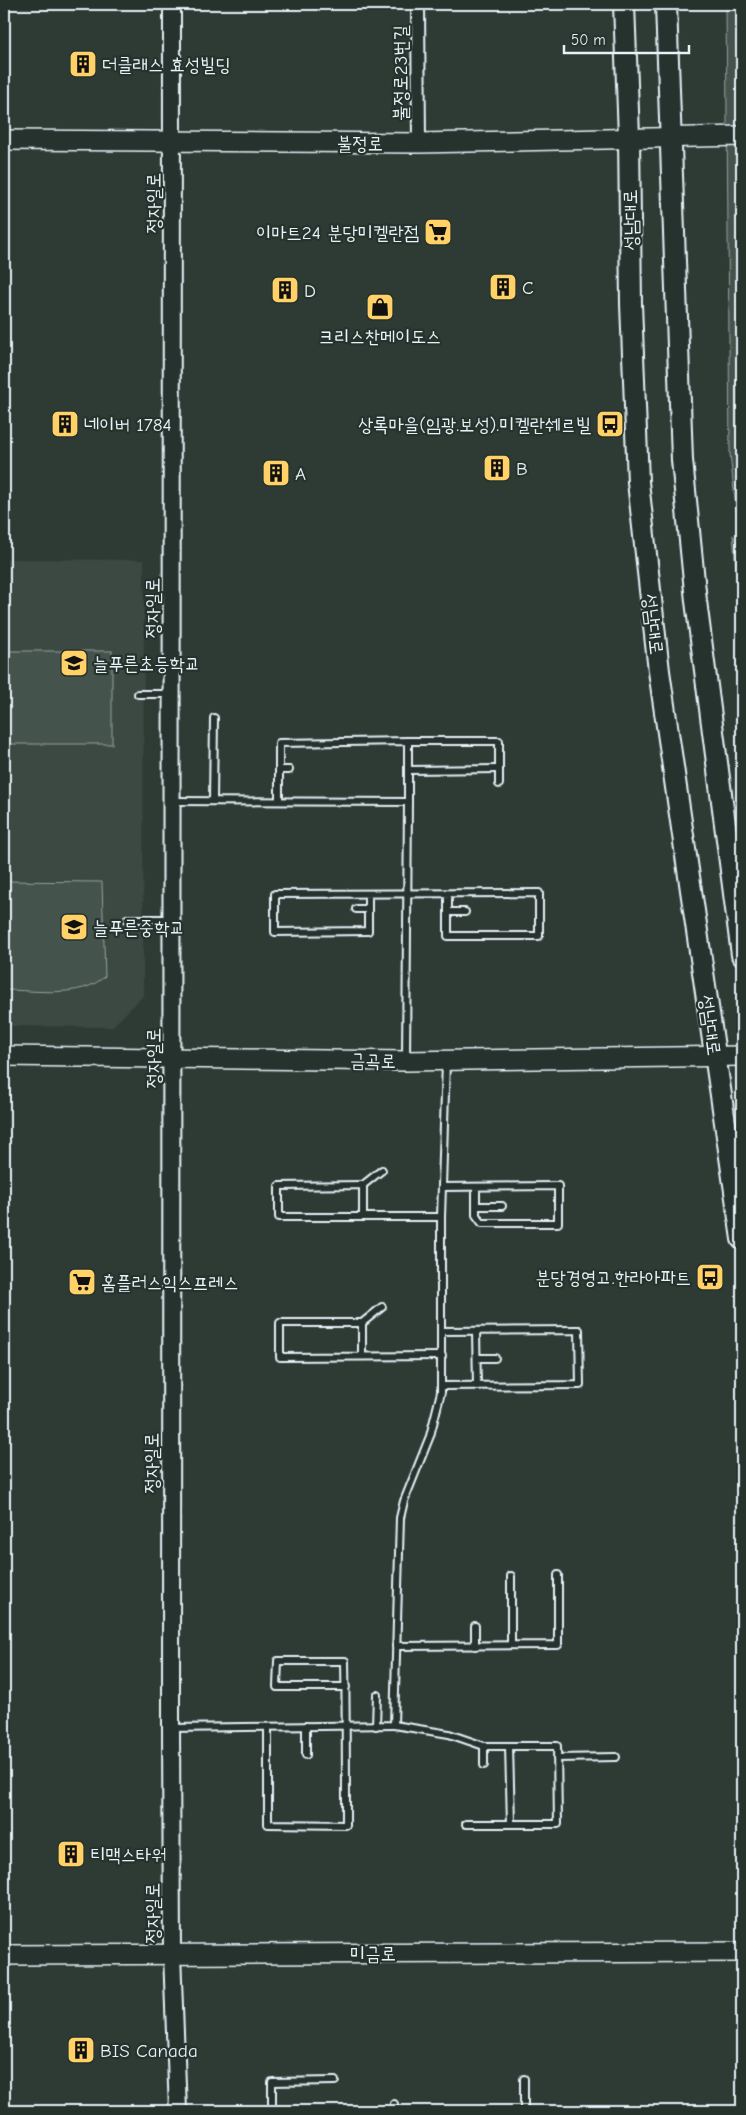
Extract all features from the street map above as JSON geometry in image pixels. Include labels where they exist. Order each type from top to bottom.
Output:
[{"type":"main road","name":"성남대로","points":[[624,4],[629,137],[630,304],[638,482],[658,661],[742,1239]]},
{"type":"main road","points":[[666,4],[682,460],[696,601],[742,955]]},
{"type":"main road","name":"불정로","points":[[4,140],[419,143],[670,136],[742,136]]},
{"type":"main road","name":"금곡로","points":[[4,1056],[446,1060],[742,1056]]},
{"type":"main road","name":"미금로","points":[[4,1955],[742,1952]]},
{"type":"street","name":"정자일로","points":[[172,4],[173,1058],[171,1728],[172,1954],[178,2111]]},
{"type":"street","name":"불정로23번길","points":[[418,4],[419,143]]},
{"type":"lane","points":[[138,694],[172,694]]},
{"type":"lane","points":[[213,801],[214,718]]},
{"type":"lane","points":[[406,1060],[408,741]]},
{"type":"lane","points":[[279,801],[279,742],[499,741],[499,784]]},
{"type":"lane","points":[[408,770],[499,769]]},
{"type":"lane","points":[[279,770],[289,770]]},
{"type":"lane","points":[[172,801],[408,802]]},
{"type":"lane","points":[[368,894],[368,931],[275,932],[275,894],[539,893],[539,936],[448,936],[448,894]]},
{"type":"lane","points":[[356,909],[368,909]]},
{"type":"lane","points":[[448,912],[465,912]]},
{"type":"lane","points":[[127,919],[172,919]]},
{"type":"lane","points":[[394,1725],[400,1518],[404,1501],[439,1408],[442,1386],[441,1217],[446,1060]]},
{"type":"lane","points":[[382,1170],[363,1185],[279,1186],[279,1217],[441,1217]]},
{"type":"lane","points":[[363,1185],[363,1217]]},
{"type":"lane","points":[[442,1187],[558,1186],[558,1223],[482,1223],[476,1216],[476,1187]]},
{"type":"lane","points":[[476,1206],[502,1206]]},
{"type":"lane","points":[[382,1307],[362,1323],[280,1323],[280,1356],[442,1356]]},
{"type":"lane","points":[[362,1323],[362,1356]]},
{"type":"lane","points":[[442,1331],[579,1330],[580,1385],[442,1386]]},
{"type":"lane","points":[[476,1331],[478,1386]]},
{"type":"lane","points":[[477,1358],[496,1358]]},
{"type":"lane","points":[[396,1646],[558,1645],[558,1575]]},
{"type":"lane","points":[[511,1576],[511,1645]]},
{"type":"lane","points":[[476,1626],[476,1646]]},
{"type":"lane","points":[[268,1727],[268,1824],[346,1825],[346,1686],[345,1661],[278,1661],[277,1686],[346,1686]]},
{"type":"lane","points":[[376,1726],[377,1695]]},
{"type":"lane","points":[[171,1728],[394,1725],[448,1734],[484,1746],[557,1746],[558,1824],[466,1824]]},
{"type":"lane","points":[[306,1726],[306,1755]]},
{"type":"lane","points":[[484,1746],[484,1765]]},
{"type":"lane","points":[[510,1746],[511,1824]]},
{"type":"lane","points":[[557,1758],[616,1757]]},
{"type":"lane","points":[[524,2079],[524,2111]]},
{"type":"lane","points":[[272,2111],[272,2082],[335,2081]]},
{"type":"shaded area","points":[[4,559],[144,560],[143,996],[112,1027],[4,1026]]},
{"type":"green space","points":[[726,4],[742,4],[742,534],[736,509],[730,454]]},
{"type":"green space","points":[[733,535],[742,554],[742,639]]},
{"type":"green space","points":[[4,651],[112,651],[112,744],[4,744]]},
{"type":"green space","points":[[4,881],[102,882],[105,976],[84,988],[71,991],[4,990]]},
{"type":"place","name":"더클래스 효성빌딩","points":[[83,64]]},
{"type":"place","name":"이마트24 분당미켈란점","points":[[438,232]]},
{"type":"place","name":"C","points":[[503,287]]},
{"type":"place","name":"D","points":[[285,290]]},
{"type":"place","name":"크리스찬메이도스","points":[[380,307]]},
{"type":"place","name":"네이버 1784","points":[[65,424]]},
{"type":"place","name":"상록마을(임광.보성).미켈란쉐르빌","points":[[610,424]]},
{"type":"place","name":"B","points":[[497,468]]},
{"type":"place","name":"A","points":[[276,473]]},
{"type":"place","name":"늘푸른초등학교","points":[[74,663]]},
{"type":"place","name":"늘푸른중학교","points":[[74,927]]},
{"type":"place","name":"분당경영고.한라아파트","points":[[710,1277]]},
{"type":"place","name":"홈플러스익스프레스","points":[[82,1282]]},
{"type":"place","name":"티맥스타워","points":[[71,1854]]},
{"type":"place","name":"BIS Canada","points":[[81,2050]]}]
